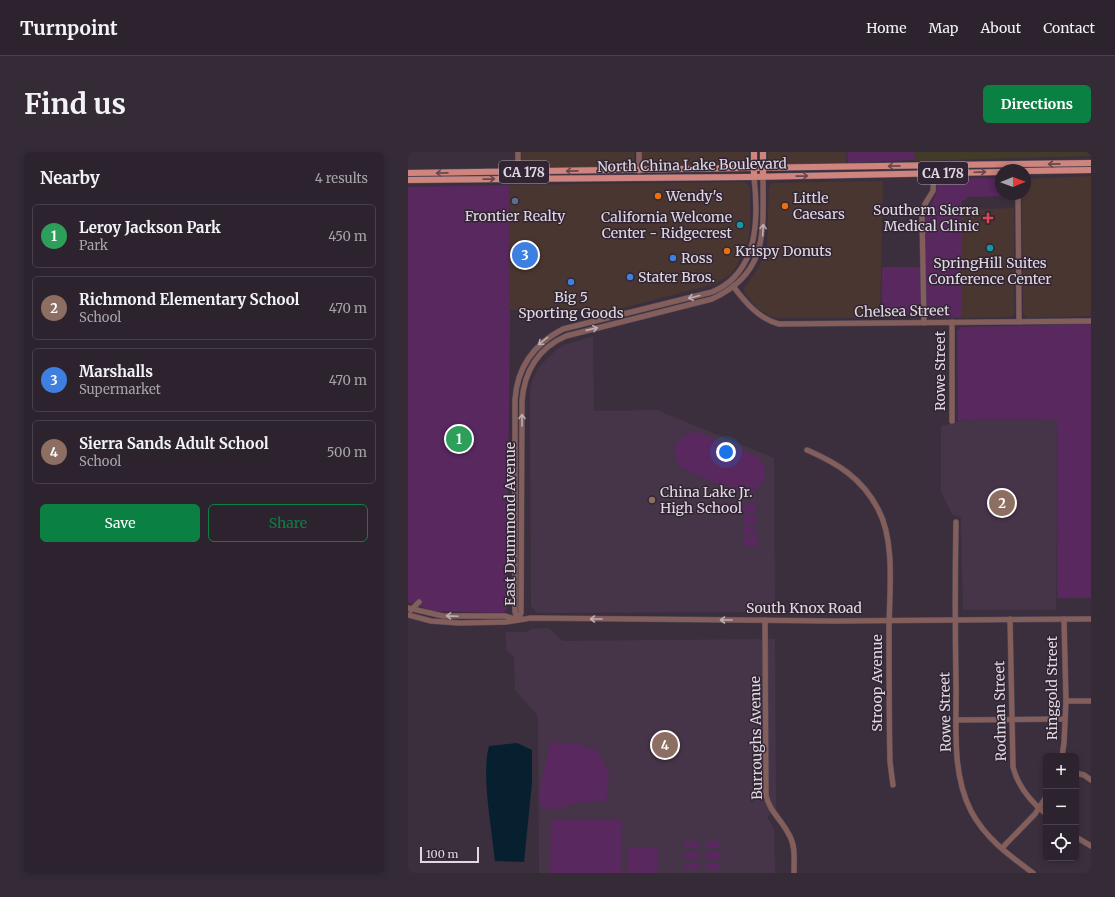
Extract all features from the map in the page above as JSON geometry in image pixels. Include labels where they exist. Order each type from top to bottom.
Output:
[{"type":"main road","points":[[754,152],[754,177]]},
{"type":"main road","points":[[763,152],[763,177]]},
{"type":"main road","name":"North China Lake Boulevard","points":[[1031,166],[1091,163]]},
{"type":"main road","name":"North China Lake Boulevard","points":[[408,173],[933,166],[995,167]]},
{"type":"main road","points":[[901,174],[905,171],[930,170],[933,166]]},
{"type":"main road","points":[[1031,171],[1091,170]]},
{"type":"main road","name":"North China Lake Boulevard","points":[[408,180],[763,177],[995,172]]},
{"type":"street","points":[[518,152],[518,179]]},
{"type":"street","points":[[639,152],[639,171]]},
{"type":"street","points":[[924,323],[922,216],[925,204],[933,191],[934,174]]},
{"type":"street","name":"East Drummond Avenue","points":[[518,620],[514,612],[515,400],[517,383],[524,364],[542,342],[563,329],[712,292],[729,282],[746,263],[753,245],[755,229],[754,177]]},
{"type":"street","name":"East Drummond Avenue","points":[[518,620],[521,613],[523,394],[526,376],[535,360],[546,347],[566,336],[708,301],[734,288],[750,270],[761,246],[763,231],[763,177]]},
{"type":"street","points":[[1018,200],[1019,322]]},
{"type":"street","name":"Chelsea Street","points":[[729,282],[758,315],[779,324],[1091,321]]},
{"type":"street","name":"Rowe Street","points":[[952,322],[952,421]]},
{"type":"street","name":"Stroop Avenue","points":[[807,450],[843,468],[862,485],[878,509],[886,534],[888,549],[890,762],[893,785]]},
{"type":"street","name":"Rowe Street","points":[[956,522],[956,720],[958,766],[964,794],[971,811],[980,825],[1002,848],[1033,873]]},
{"type":"street","points":[[409,609],[419,602]]},
{"type":"street","points":[[409,609],[443,616],[505,616],[518,620]]},
{"type":"street","points":[[408,615],[431,621],[459,623],[518,620]]},
{"type":"street","name":"South Knox Road","points":[[518,620],[531,618],[1091,620]]},
{"type":"street","name":"Rodman Street","points":[[1010,619],[1011,759],[1015,774],[1025,794],[1043,812]]},
{"type":"street","name":"Burroughs Avenue","points":[[765,620],[766,795],[769,806],[789,833],[793,842],[794,873]]},
{"type":"street","name":"Ringgold Street","points":[[1062,753],[1066,701],[1064,620]]},
{"type":"street","points":[[1066,701],[1091,701]]},
{"type":"street","points":[[956,720],[1064,719]]},
{"type":"street","points":[[1079,774],[1084,775],[1091,780]]},
{"type":"street","points":[[1002,848],[1039,809],[1043,802]]},
{"type":"street","points":[[1079,839],[1091,846]]},
{"type":"shaded area","points":[[522,152],[634,152],[634,167],[525,168],[522,165]]},
{"type":"shaded area","points":[[642,152],[749,152],[749,160],[744,165],[645,167],[642,165]]},
{"type":"shaded area","points":[[768,152],[846,152],[846,164],[772,165],[768,161]]},
{"type":"shaded area","points":[[847,152],[914,152],[915,160],[848,163]]},
{"type":"shaded area","points":[[914,152],[1091,152],[1091,156],[915,161]]},
{"type":"shaded area","points":[[1091,176],[1091,316],[1028,318],[1023,314],[1022,200],[1031,200],[1031,179]]},
{"type":"shaded area","points":[[940,178],[995,178],[995,196],[967,197],[966,200],[962,200],[962,318],[928,317],[926,313],[925,215],[935,196]]},
{"type":"shaded area","points":[[883,181],[880,318],[778,318],[768,315],[757,308],[744,292],[745,287],[759,267],[767,245],[769,186],[772,183]]},
{"type":"shaded area","points":[[745,182],[750,187],[750,230],[747,245],[736,267],[730,275],[715,284],[615,310],[510,310],[509,185]]},
{"type":"shaded area","points":[[509,185],[510,310],[507,609],[503,613],[433,611],[408,602],[408,187]]},
{"type":"shaded area","points":[[1014,208],[1014,314],[1011,317],[962,318],[962,210]]},
{"type":"shaded area","points":[[882,267],[919,267],[922,272],[922,313],[915,316],[882,317]]},
{"type":"shaded area","points":[[1091,324],[1091,598],[1057,598],[1058,420],[969,419],[958,421],[957,330],[961,327]]},
{"type":"shaded area","name":"China Lake Jr. High School","points":[[593,336],[594,411],[657,410],[774,458],[775,612],[537,613],[531,606],[530,392],[532,381],[538,368],[556,350],[564,345]]},
{"type":"shaded area","points":[[968,419],[1058,420],[1056,610],[963,610],[961,517],[953,515],[941,492],[941,426]]},
{"type":"shaded area","points":[[697,432],[758,457],[765,469],[762,484],[753,491],[746,493],[690,473],[682,467],[675,456],[676,444],[683,436]]},
{"type":"shaded area","points":[[742,503],[756,503],[756,512],[743,512]]},
{"type":"shaded area","points":[[743,514],[756,514],[756,523],[743,523]]},
{"type":"shaded area","points":[[743,525],[756,525],[756,534],[743,534]]},
{"type":"shaded area","points":[[743,536],[757,536],[757,545],[743,546]]},
{"type":"shaded area","points":[[549,628],[563,641],[775,639],[776,810],[767,817],[774,829],[775,873],[539,873],[538,716],[515,690],[514,657],[507,651],[505,632],[527,632],[531,629]]},
{"type":"shaded area","points":[[550,742],[578,744],[598,751],[609,773],[606,801],[575,803],[561,808],[547,809],[540,803],[540,790]]},
{"type":"shaded area","points":[[551,820],[621,820],[621,873],[550,873]]},
{"type":"shaded area","points":[[684,841],[698,841],[699,848],[684,848]]},
{"type":"shaded area","points":[[706,841],[720,841],[720,848],[706,848]]},
{"type":"shaded area","points":[[628,847],[658,847],[658,873],[628,873]]},
{"type":"shaded area","points":[[698,852],[699,859],[684,860],[684,853]]},
{"type":"shaded area","points":[[706,852],[720,852],[721,859],[706,859]]},
{"type":"shaded area","points":[[684,863],[699,863],[699,870],[684,870]]},
{"type":"shaded area","points":[[706,863],[720,863],[720,870],[706,870]]},
{"type":"water","points":[[517,743],[532,750],[532,783],[524,862],[495,861],[486,771],[489,746]]},
{"type":"place","name":"Wendy's","points":[[658,196]]},
{"type":"place","name":"Frontier Realty","points":[[515,201]]},
{"type":"place","name":"Little Caesars","points":[[785,206]]},
{"type":"place","name":"Southern Sierra Medical Clinic","points":[[988,218]]},
{"type":"place","name":"California Welcome Center - Ridgecrest","points":[[740,225]]},
{"type":"place","name":"SpringHill Suites Conference Center","points":[[990,248]]},
{"type":"place","name":"Krispy Donuts","points":[[727,251]]},
{"type":"place","name":"Marshalls","points":[[525,255]]},
{"type":"place","name":"Ross","points":[[673,258]]},
{"type":"place","name":"Stater Bros.","points":[[630,277]]},
{"type":"place","name":"Big 5 Sporting Goods","points":[[571,282]]},
{"type":"place","name":"Leroy Jackson Park","points":[[459,439]]},
{"type":"place","name":"China Lake Jr. High School","points":[[652,500]]},
{"type":"place","name":"Richmond Elementary School","points":[[1002,503]]},
{"type":"place","name":"Sierra Sands Adult School","points":[[665,745]]}]
